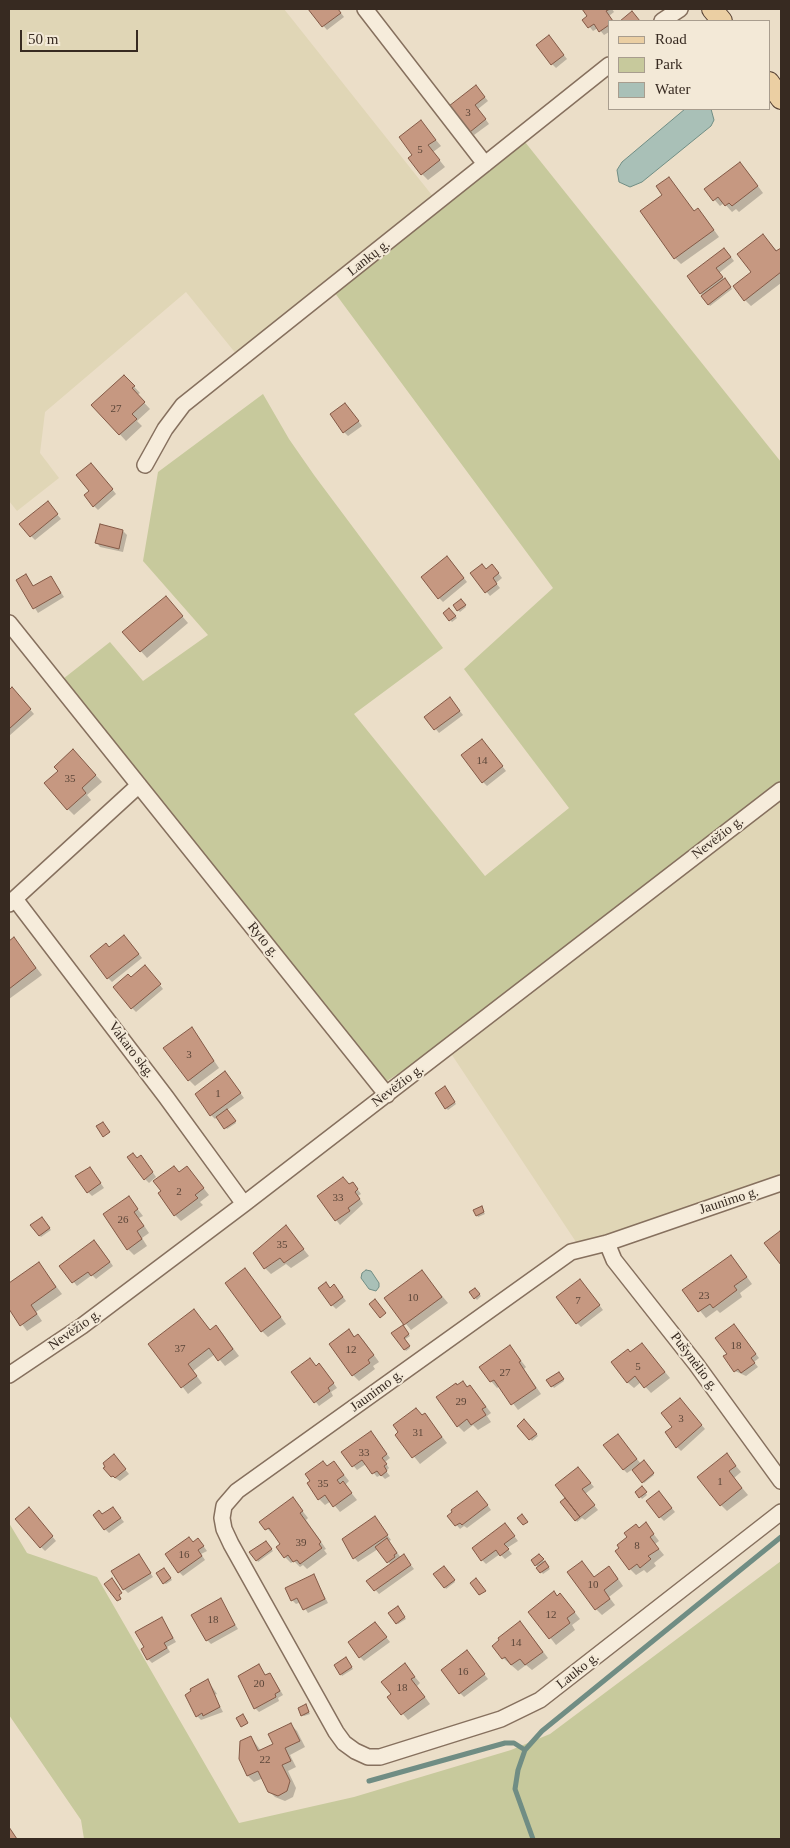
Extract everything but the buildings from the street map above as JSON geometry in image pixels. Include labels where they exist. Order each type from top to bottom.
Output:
[{"type":"main road","points":[[712,9],[721,20]]},
{"type":"main road","points":[[770,83],[781,99]]},
{"type":"street","points":[[365,9],[485,164]]},
{"type":"street","points":[[664,20],[680,9]]},
{"type":"street","name":"Lankų g.","points":[[145,465],[165,429],[183,406],[608,66]]},
{"type":"street","name":"Ryto g.","points":[[9,623],[387,1095]]},
{"type":"street","points":[[12,901],[140,785]]},
{"type":"street","name":"Nevėžio g.","points":[[9,1374],[82,1326],[244,1204],[781,790]]},
{"type":"street","name":"Vakaro skg.","points":[[12,901],[160,1089],[244,1204]]},
{"type":"street","name":"Jaunimo g.","points":[[344,1743],[224,1530],[222,1518],[224,1506],[237,1491],[560,1259],[580,1248],[606,1243],[781,1183]]},
{"type":"street","name":"Pušynėlio g.","points":[[606,1243],[614,1260],[696,1364],[781,1481]]},
{"type":"street","name":"Lauko g.","points":[[344,1743],[355,1752],[368,1757],[380,1757],[470,1730],[520,1712],[556,1688],[781,1512]]},
{"type":"shaded area","points":[[9,9],[284,9],[435,199],[237,355],[186,292],[45,412],[40,453],[59,478],[17,511],[9,501]]},
{"type":"shaded area","points":[[781,790],[781,1183],[580,1248],[452,1055],[561,971],[556,965]]},
{"type":"green space","points":[[525,142],[781,462],[781,790],[443,1044],[384,1083],[63,679],[110,642],[143,681],[208,635],[143,561],[158,472],[263,394],[289,439],[314,475],[443,648],[354,714],[485,876],[569,808],[464,669],[553,588],[329,285],[442,207]]},
{"type":"green space","points":[[9,1523],[27,1553],[97,1577],[239,1823],[354,1797],[511,1750],[550,1734],[781,1561],[781,1839],[84,1839],[81,1820],[9,1715]]},
{"type":"water","points":[[684,110],[711,110],[714,120],[711,126],[642,182],[630,187],[619,182],[617,170],[622,162]]},
{"type":"water","points":[[366,1270],[371,1271],[379,1283],[376,1291],[369,1289],[361,1278],[362,1273]]},
{"type":"waterway","points":[[533,1839],[515,1789],[518,1770],[525,1750],[542,1731],[781,1537]]},
{"type":"waterway","points":[[369,1781],[505,1743],[514,1743],[525,1750]]}]
